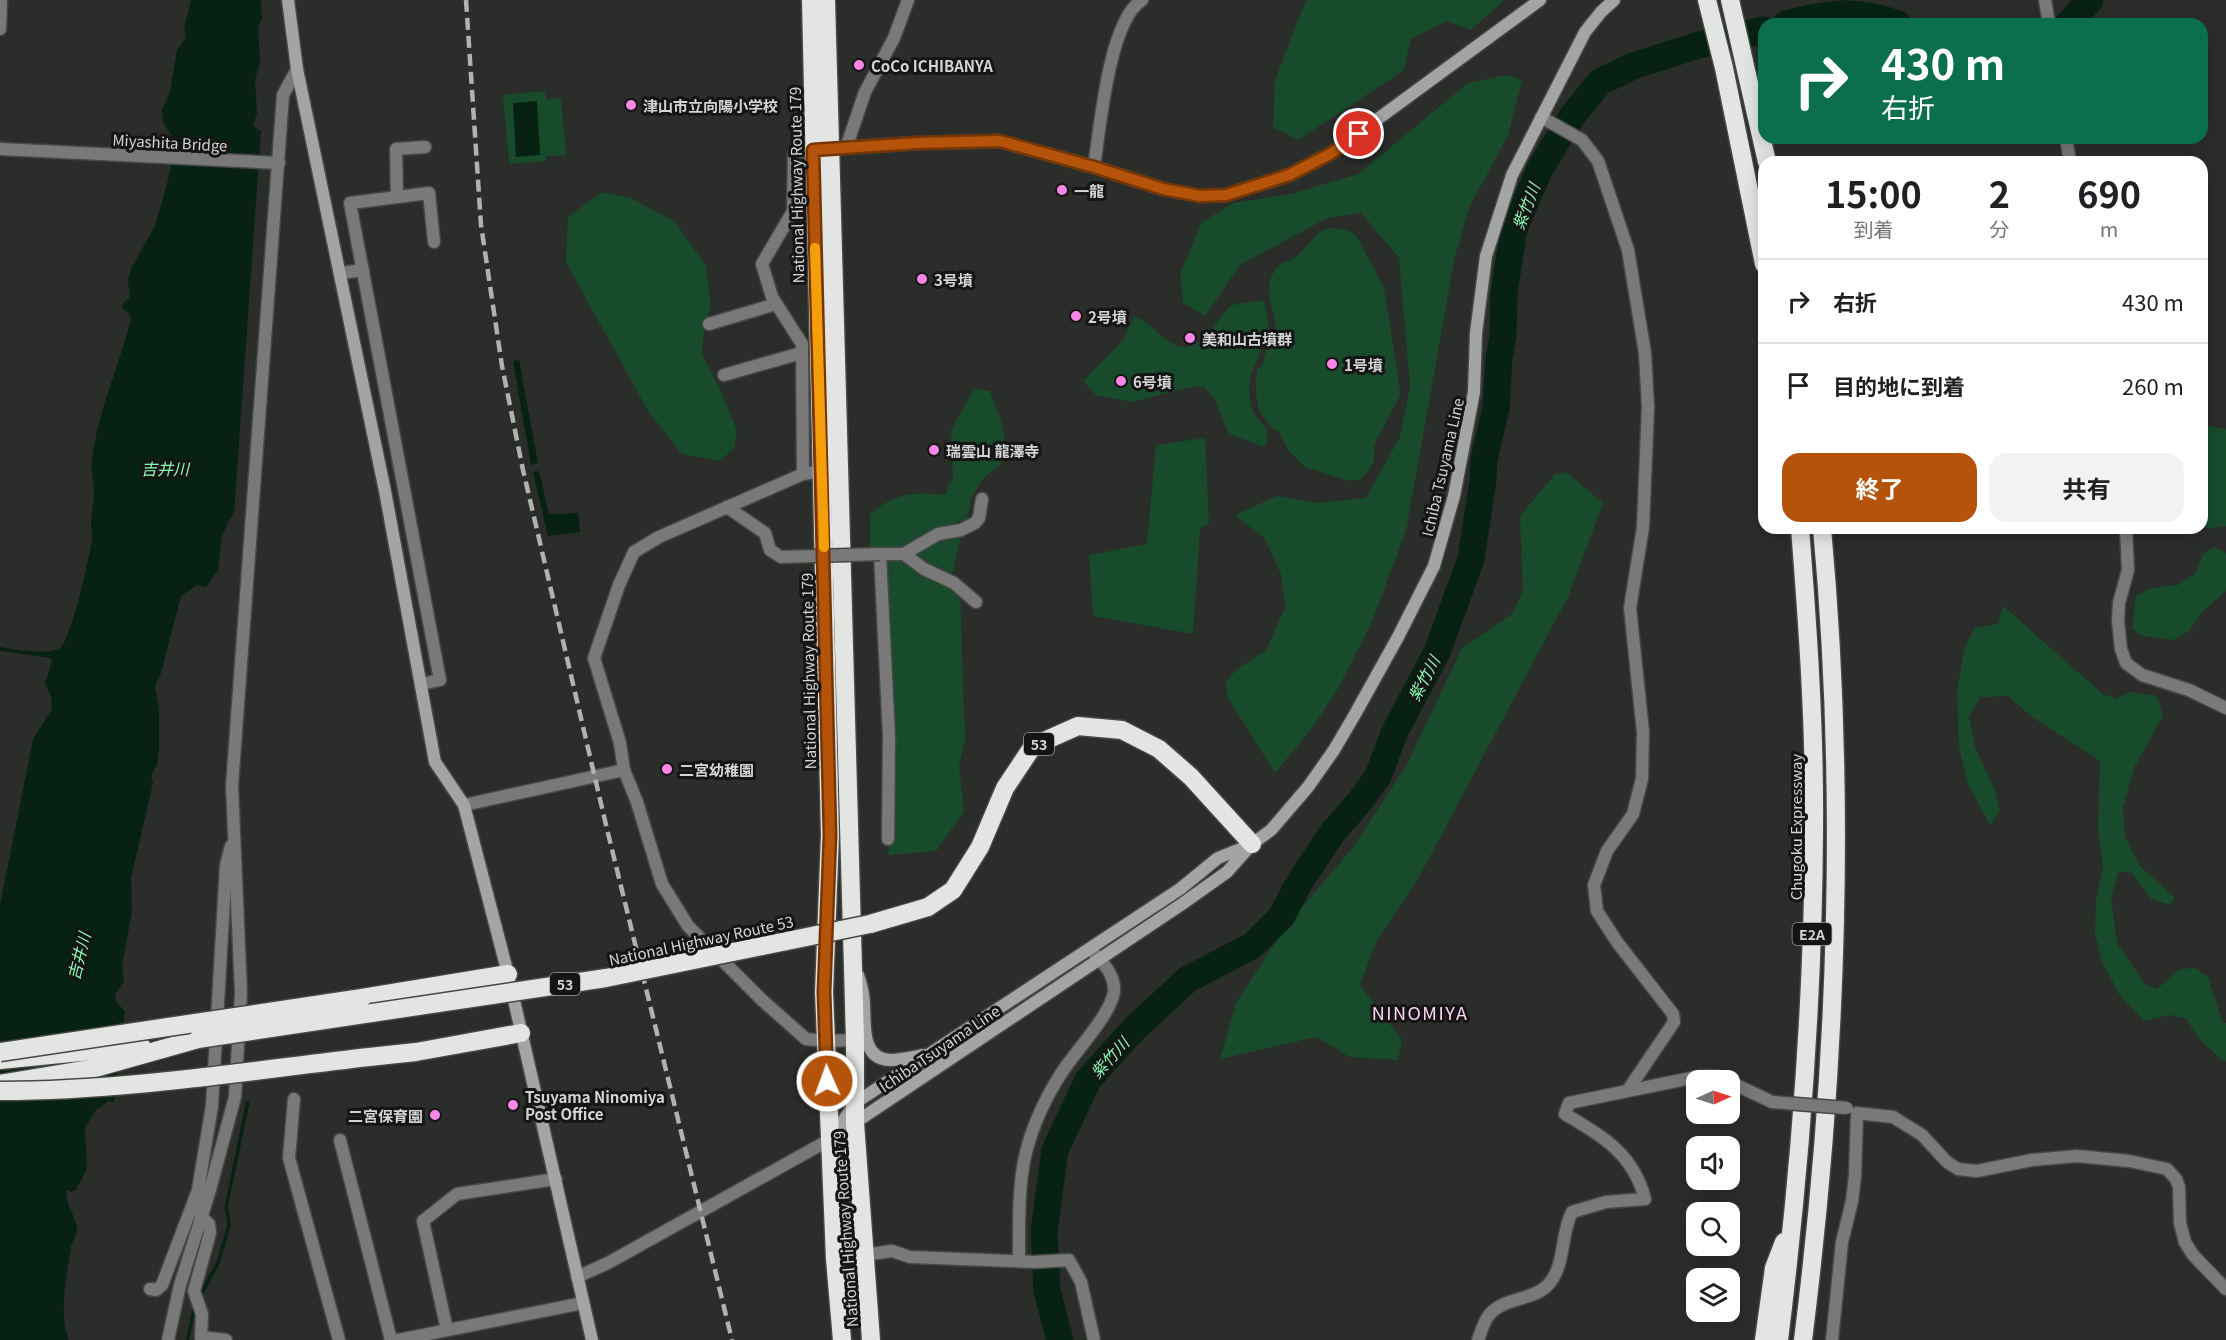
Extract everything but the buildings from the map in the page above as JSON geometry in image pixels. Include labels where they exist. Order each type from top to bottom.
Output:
[{"type":"highway","name":"National Highway Route 179","points":[[811,0],[830,149]]},
{"type":"highway","name":"National Highway Route 179","points":[[826,0],[830,149],[821,471],[830,835],[824,992],[835,1259],[842,1340]]},
{"type":"highway","points":[[1707,0],[1724,68],[1758,235]]},
{"type":"highway","points":[[1730,0],[1758,120]]},
{"type":"highway","name":"National Highway Route 179","points":[[821,471],[852,957],[855,1123],[871,1340]]},
{"type":"highway","name":"Chugoku Expressway","points":[[1779,1340],[1793,1219],[1812,947],[1814,830],[1812,718],[1800,534]]},
{"type":"highway","name":"E2A","points":[[1804,1340],[1819,1190],[1829,1050],[1837,836],[1830,611],[1823,534]]},
{"type":"highway","name":"National Highway Route 53","points":[[0,1060],[198,1039],[606,978],[870,924],[928,907],[953,890],[980,847],[1005,788],[1033,746],[1078,726],[1122,730],[1159,749],[1191,777],[1252,844]]},
{"type":"highway","points":[[0,1052],[508,974]]},
{"type":"highway","points":[[0,1091],[52,1091],[147,1083],[416,1052],[521,1033]]},
{"type":"highway","name":"National Highway Route 53","points":[[0,1084],[95,1068],[198,1039]]},
{"type":"highway","points":[[1764,1340],[1774,1268],[1793,1219]]},
{"type":"street","points":[[0,29],[1,0]]},
{"type":"street","points":[[288,0],[297,69],[385,491],[435,762],[464,805],[508,974],[592,1340]]},
{"type":"street","points":[[830,149],[865,92],[894,38],[908,0]]},
{"type":"street","points":[[1094,167],[1112,58],[1123,24],[1135,4],[1142,0]]},
{"type":"street","points":[[855,1040],[806,1039],[762,1000],[688,926],[662,884],[637,802],[624,770],[620,743],[594,658],[619,585],[634,552],[659,537],[727,507],[821,471],[801,353],[802,344],[772,297],[762,264],[793,211],[794,153],[918,143],[1000,141],[1163,189],[1200,196],[1226,195],[1289,175],[1330,154],[1373,125],[1540,0]]},
{"type":"street","name":"Ichiba Tsuyama Line","points":[[829,1140],[1227,872],[1252,844],[1271,830],[1283,817],[1334,750],[1398,637],[1434,566],[1454,496],[1474,392],[1476,333],[1486,256],[1512,175],[1585,32],[1614,0]]},
{"type":"street","points":[[2045,0],[2048,18]]},
{"type":"street","points":[[168,1340],[180,1285],[209,1193],[235,1097],[241,993],[232,786],[283,95],[297,69]]},
{"type":"street","points":[[1541,117],[1582,140],[1598,161],[1628,250],[1645,353],[1647,396],[1643,527],[1630,608],[1643,732],[1642,779],[1633,814],[1607,851],[1594,885],[1597,911],[1617,942],[1673,1014],[1674,1022],[1628,1090]]},
{"type":"street","points":[[397,197],[396,149],[425,147]]},
{"type":"street","name":"Miyashita Bridge","points":[[0,148],[279,163]]},
{"type":"street","points":[[421,684],[440,680],[351,203],[429,193],[434,242]]},
{"type":"street","points":[[340,273],[363,270]]},
{"type":"street","points":[[708,324],[776,304]]},
{"type":"street","points":[[724,375],[801,353]]},
{"type":"street","points":[[385,491],[404,488]]},
{"type":"street","points":[[727,507],[765,533],[770,550],[781,557],[904,554],[938,534],[961,530],[975,523],[979,518],[982,500]]},
{"type":"street","points":[[2126,534],[2127,570],[2119,603],[2118,621],[2121,649],[2126,663],[2142,675],[2189,690],[2226,708]]},
{"type":"street","points":[[880,554],[889,737],[888,839]]},
{"type":"street","points":[[904,554],[924,569],[954,583],[976,602]]},
{"type":"street","points":[[464,805],[624,770]]},
{"type":"street","points":[[150,1289],[156,1290],[162,1285],[198,1190],[212,1106],[226,865],[233,842]]},
{"type":"street","name":"Ichiba Tsuyama Line","points":[[829,1140],[855,1103],[1180,889],[1218,858],[1252,844]]},
{"type":"street","points":[[1019,1261],[1022,1172],[1031,1136],[1062,1072],[1110,1006],[1114,992],[1112,977],[1090,949]]},
{"type":"street","points":[[852,957],[863,993],[865,1037],[869,1049],[879,1057],[889,1060],[930,1054]]},
{"type":"street","points":[[1478,1340],[1488,1315],[1503,1304],[1532,1295],[1546,1286],[1557,1271],[1567,1222],[1572,1212],[1606,1202],[1645,1198],[1640,1179],[1620,1151],[1593,1130],[1565,1114],[1569,1102],[1686,1079]]},
{"type":"street","points":[[1740,1087],[1772,1102],[1893,1116],[1922,1135],[1947,1162],[1958,1169],[1977,1170],[2032,1160],[2077,1156],[2129,1161],[2167,1169],[2176,1179],[2179,1187],[2180,1224],[2185,1242],[2193,1255],[2226,1289]]},
{"type":"street","points":[[294,1099],[289,1158],[339,1340]]},
{"type":"street","points":[[1832,1340],[1842,1242],[1856,1176],[1852,1111]]},
{"type":"street","points":[[340,1140],[391,1340]]},
{"type":"street","points":[[577,1277],[608,1263],[829,1140]]},
{"type":"street","points":[[447,1330],[423,1221],[457,1194],[556,1179]]},
{"type":"street","points":[[198,1190],[201,1216],[209,1224],[210,1233],[194,1291],[202,1314],[201,1337],[226,1340]]},
{"type":"street","points":[[835,1259],[892,1251],[910,1257],[1034,1262],[1069,1260],[1081,1282],[1094,1340]]},
{"type":"street","points":[[398,1340],[582,1303]]},
{"type":"green space","points":[[1306,0],[1504,0],[1471,30],[1447,21],[1411,39],[1403,71],[1298,140],[1273,127],[1275,80]]},
{"type":"green space","points":[[1506,75],[1522,80],[1508,135],[1469,208],[1455,256],[1406,531],[1371,624],[1337,690],[1310,731],[1275,773],[1228,698],[1226,682],[1236,670],[1266,650],[1285,608],[1281,574],[1264,538],[1235,515],[1277,496],[1315,503],[1366,498],[1400,437],[1410,387],[1399,258],[1361,213],[1327,218],[1240,265],[1205,316],[1183,303],[1180,273],[1202,222],[1233,203],[1291,194],[1358,174],[1468,83]]},
{"type":"green space","points":[[545,91],[546,100],[561,98],[566,155],[546,156],[546,161],[509,164],[503,95]]},
{"type":"green space","points":[[602,192],[631,198],[675,222],[706,266],[711,306],[704,330],[702,354],[721,391],[737,431],[734,448],[720,461],[682,454],[648,411],[566,262],[568,217]]},
{"type":"green space","points":[[1328,228],[1342,229],[1355,234],[1384,287],[1399,383],[1400,396],[1374,445],[1374,460],[1371,467],[1361,479],[1349,481],[1305,467],[1288,450],[1278,430],[1274,431],[1262,415],[1256,393],[1257,370],[1263,364],[1266,351],[1274,348],[1276,338],[1269,294],[1273,273],[1281,264],[1293,259],[1318,234]]},
{"type":"green space","points":[[1264,300],[1271,338],[1261,350],[1249,388],[1256,417],[1268,432],[1266,433],[1268,440],[1264,447],[1229,434],[1215,400],[1205,388],[1195,386],[1132,402],[1096,395],[1083,381],[1124,339],[1134,316],[1168,341],[1185,347],[1195,345],[1205,337],[1232,305]]},
{"type":"green space","points":[[974,389],[990,391],[1006,446],[1002,462],[985,477],[975,492],[967,519],[938,528],[905,548],[870,548],[870,514],[881,506],[906,495],[947,494],[948,483],[953,480],[951,430]]},
{"type":"green space","points":[[2208,426],[2226,429],[2226,526],[2209,529]]},
{"type":"green space","points":[[1205,438],[1209,523],[1200,529],[1193,634],[1093,616],[1089,555],[1147,544],[1156,445]]},
{"type":"green space","points":[[1566,472],[1603,503],[1569,595],[1418,879],[1376,942],[1360,985],[1402,1040],[1398,1060],[1350,1057],[1316,1037],[1220,1059],[1236,1003],[1286,926],[1354,846],[1407,764],[1462,648],[1512,614],[1523,591],[1520,516],[1555,474]]},
{"type":"green space","points":[[961,536],[952,574],[924,563],[914,555],[940,538]]},
{"type":"green space","points":[[2214,547],[2225,552],[2226,555],[2226,591],[2202,612],[2190,630],[2175,640],[2142,636],[2132,629],[2136,596],[2151,588],[2178,585],[2196,573],[2203,554]]},
{"type":"green space","points":[[884,557],[900,557],[960,590],[965,740],[959,766],[964,812],[936,851],[888,855],[890,842]]},
{"type":"green space","points":[[2003,606],[2103,694],[2116,699],[2129,692],[2157,696],[2163,716],[2134,768],[2123,807],[2125,837],[2139,865],[2174,897],[2171,905],[2151,899],[2132,873],[2119,871],[2111,898],[2117,943],[2145,984],[2157,989],[2180,969],[2195,968],[2208,977],[2223,1023],[2226,1023],[2226,1061],[2199,1039],[2186,1018],[2169,1015],[2144,1021],[2119,994],[2101,959],[2095,933],[2096,901],[2103,867],[2098,829],[2100,761],[2032,717],[2008,696],[1980,697],[1969,717],[1975,747],[1995,790],[2000,811],[1990,825],[1967,782],[1959,746],[1957,691],[1964,651],[1974,628],[1998,624]]},
{"type":"water","name":"吉井川","points":[[191,0],[261,0],[262,19],[258,26],[260,61],[255,80],[257,113],[253,126],[261,131],[234,514],[222,536],[218,570],[206,587],[197,585],[181,596],[161,673],[155,686],[159,710],[159,748],[157,765],[151,776],[153,783],[131,878],[132,911],[122,966],[124,981],[115,995],[116,1001],[125,1012],[114,1102],[109,1101],[95,1111],[85,1128],[87,1169],[76,1190],[71,1192],[67,1190],[67,1201],[77,1230],[71,1247],[64,1294],[64,1319],[69,1340],[0,1340],[0,905],[33,739],[52,709],[51,696],[45,683],[52,662],[50,658],[0,651],[0,647],[42,652],[57,649],[62,646],[66,638],[75,612],[92,541],[91,520],[94,492],[92,464],[95,442],[131,319],[129,313],[122,308],[124,302],[130,298],[128,280],[131,268],[155,226],[167,184],[175,147],[163,122],[162,110],[170,92],[177,50],[186,38],[184,29]]},
{"type":"water","points":[[537,101],[540,155],[516,157],[513,103]]},
{"type":"water","points":[[519,360],[538,463],[531,465],[513,361]]},
{"type":"water","points":[[539,471],[549,514],[578,513],[580,532],[548,536],[533,472]]},
{"type":"water","points":[[246,1101],[250,1101],[228,1206],[231,1225],[220,1263],[196,1308],[189,1340],[186,1340],[194,1301],[216,1263],[227,1226],[225,1205]]},
{"type":"waterway","name":"紫竹川","points":[[2074,18],[2090,0]]},
{"type":"waterway","name":"紫竹川","points":[[1812,18],[1842,14],[1877,18]]},
{"type":"waterway","name":"紫竹川","points":[[1060,1340],[1047,1291],[1044,1231],[1055,1150],[1088,1080],[1135,1028],[1188,979],[1252,946],[1282,916],[1299,883],[1333,832],[1378,776],[1395,731],[1437,652],[1471,559],[1484,460],[1496,408],[1503,335],[1504,293],[1514,229],[1540,169],[1573,115],[1600,82],[1633,66],[1699,45],[1758,31]]},
{"type":"railway","points":[[466,0],[481,225],[502,366],[523,470],[606,825],[732,1340]]},
{"type":"slow traffic","points":[[815,248],[824,547]]},
{"type":"place","name":"CoCo ICHIBANYA","points":[[859,65]]},
{"type":"place","name":"津山市立向陽小学校","points":[[631,105]]},
{"type":"place","name":"一龍","points":[[1062,190]]},
{"type":"place","name":"3号墳","points":[[922,279]]},
{"type":"place","name":"2号墳","points":[[1076,316]]},
{"type":"place","name":"美和山古墳群","points":[[1190,338]]},
{"type":"place","name":"1号墳","points":[[1332,364]]},
{"type":"place","name":"6号墳","points":[[1121,381]]},
{"type":"place","name":"瑞雲山 龍澤寺","points":[[934,450]]},
{"type":"place","name":"二宮幼稚園","points":[[667,769]]},
{"type":"place","name":"Tsuyama Ninomiya Post Office","points":[[513,1105]]},
{"type":"place","name":"二宮保育園","points":[[435,1115]]},
{"type":"district","name":"NINOMIYA","points":[[1420,1012]]},
{"type":"route","points":[[827,1081],[824,992],[830,835],[813,150],[918,143],[1000,141],[1163,189],[1200,196],[1226,195],[1289,175],[1330,154],[1359,134]]}]
